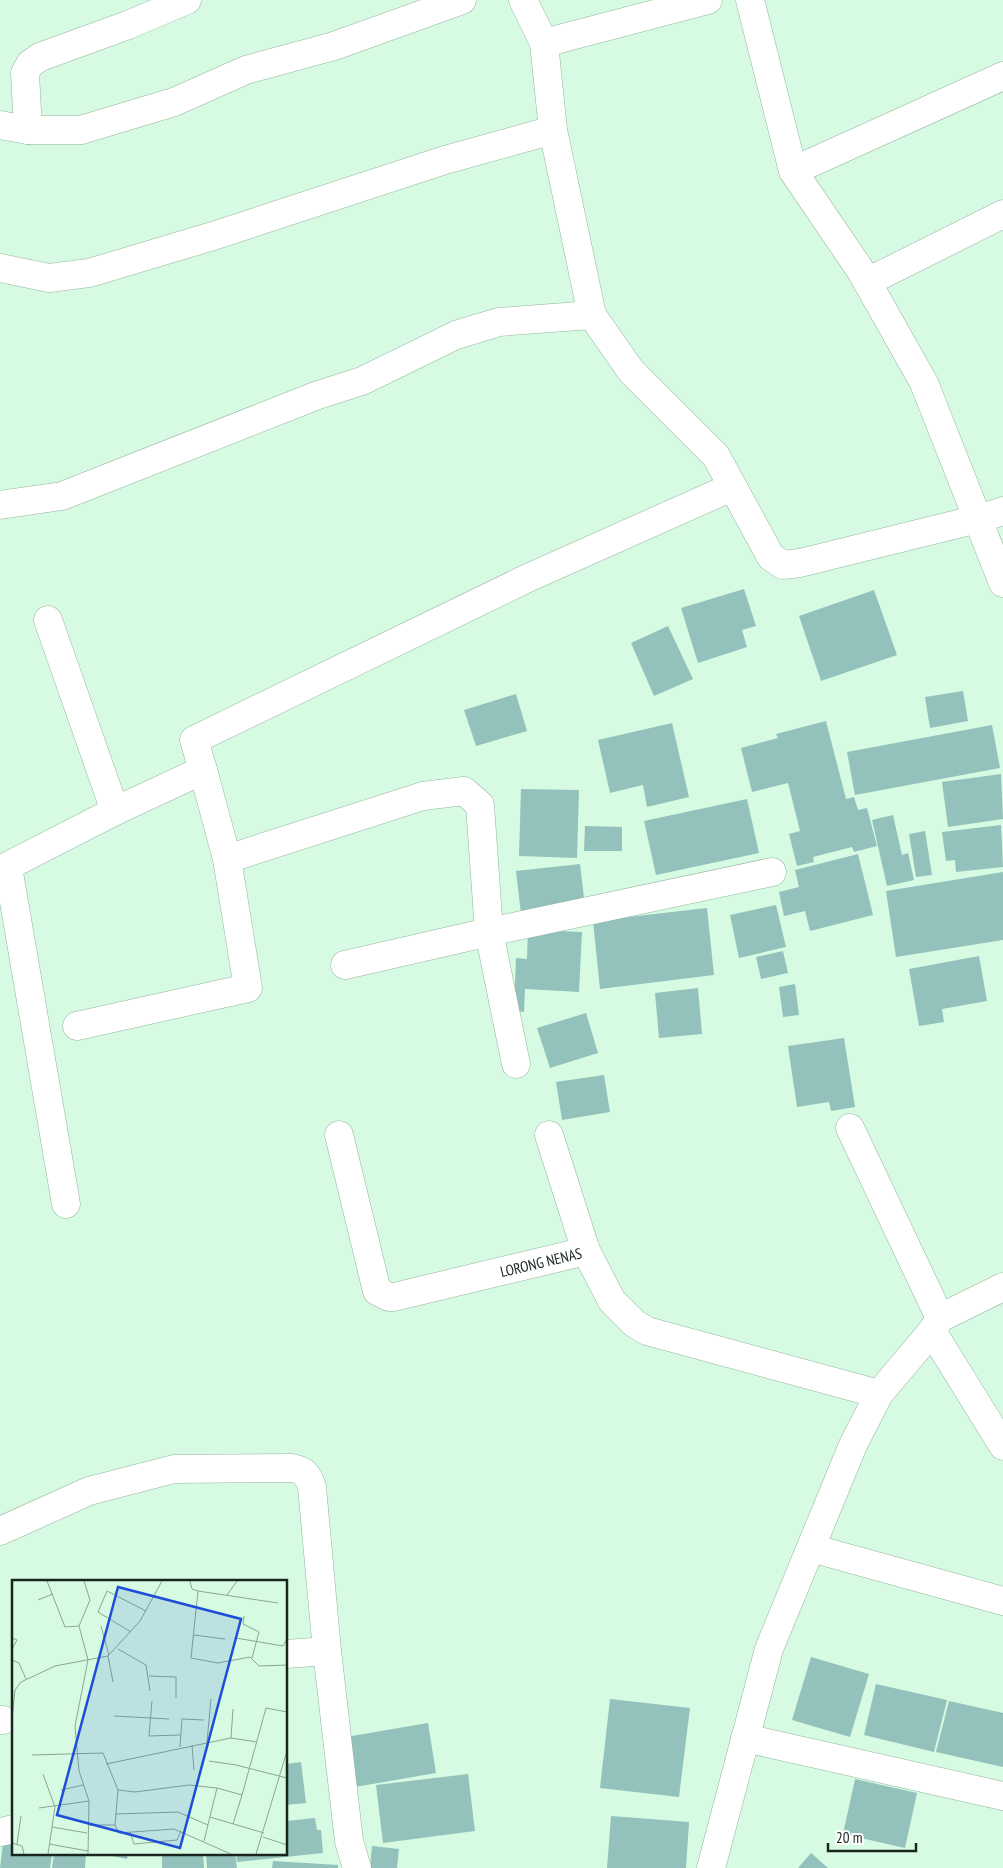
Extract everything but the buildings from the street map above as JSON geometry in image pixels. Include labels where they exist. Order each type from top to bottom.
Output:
[{"type":"street","points":[[28,130],[25,73],[30,64],[40,57],[128,25],[187,0]]},
{"type":"street","points":[[0,125],[28,130],[81,130],[174,102],[246,70],[334,46],[407,10],[462,0]]},
{"type":"street","points":[[523,0],[544,43],[553,130],[592,315],[631,371],[716,456],[771,558],[783,565],[800,564],[990,515]]},
{"type":"street","points":[[544,43],[708,0]]},
{"type":"street","points":[[750,0],[793,171],[867,282],[924,383],[990,515],[1003,583]]},
{"type":"street","points":[[793,171],[1003,76]]},
{"type":"street","points":[[0,268],[49,278],[90,273],[213,236],[445,160],[553,130]]},
{"type":"street","points":[[867,282],[1003,214]]},
{"type":"street","points":[[0,505],[62,496],[309,399],[362,382],[456,336],[499,322],[592,315]]},
{"type":"street","points":[[76,1026],[248,988],[227,859],[194,740],[530,577],[732,487]]},
{"type":"street","points":[[48,620],[115,811]]},
{"type":"street","points":[[66,1204],[4,868],[115,811],[203,770]]},
{"type":"street","points":[[227,859],[423,796],[464,791],[480,805],[489,932],[516,1064]]},
{"type":"street","points":[[345,965],[489,932],[772,872]]},
{"type":"street","points":[[850,1128],[936,1325],[1003,1446]]},
{"type":"street","name":"LORONG NENAS","points":[[339,1135],[377,1291],[382,1294],[394,1297],[586,1251],[612,1301],[634,1323],[647,1331],[879,1394]]},
{"type":"street","points":[[549,1135],[586,1251]]},
{"type":"street","points":[[711,1868],[769,1649],[853,1445],[879,1394],[936,1325],[1003,1288]]},
{"type":"street","points":[[0,1531],[89,1491],[174,1469],[301,1469],[307,1475],[312,1487],[349,1841],[357,1868]]},
{"type":"street","points":[[810,1548],[1003,1601]]},
{"type":"street","points":[[288,1654],[328,1651]]},
{"type":"street","points":[[745,1738],[1003,1796]]}]
